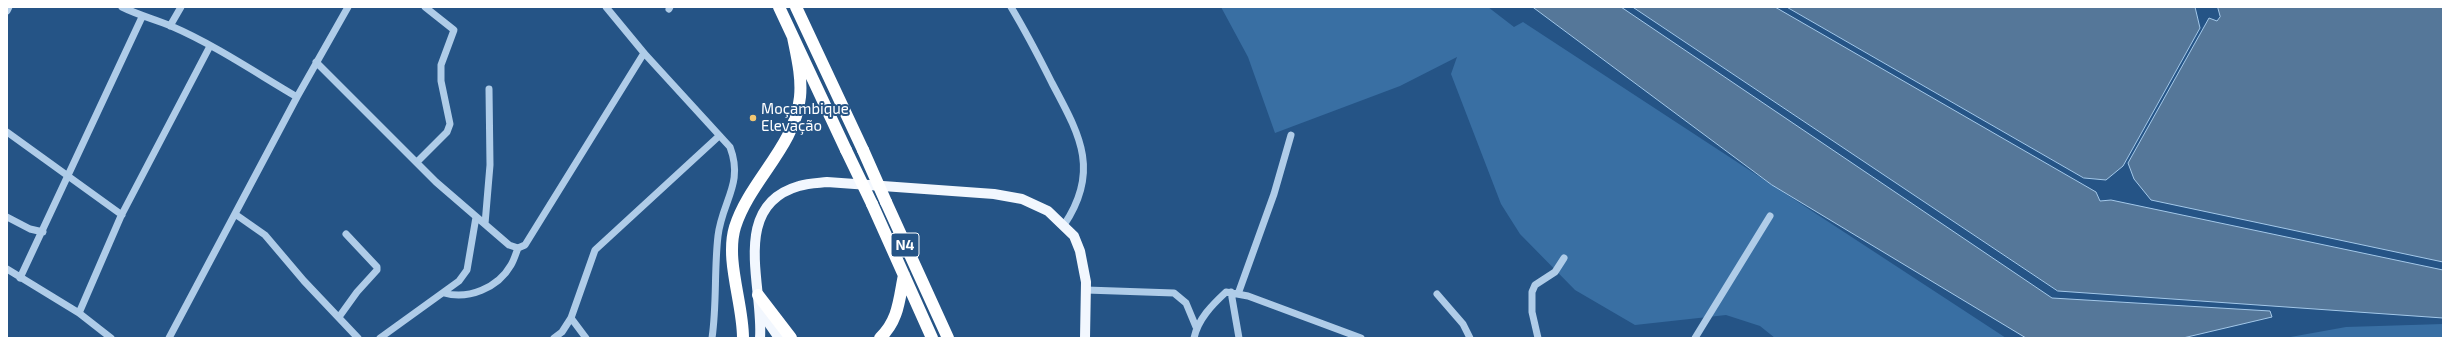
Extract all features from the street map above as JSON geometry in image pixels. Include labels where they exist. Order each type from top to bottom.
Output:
[{"type":"highway","name":"N4","points":[[779,7],[872,204],[932,338]]},
{"type":"highway","name":"N4","points":[[796,7],[863,150],[948,338]]},
{"type":"highway","points":[[743,338],[732,246],[735,227],[747,198],[783,145],[794,123],[800,98],[800,74],[793,37]]},
{"type":"highway","points":[[880,338],[891,328],[896,316],[904,275]]},
{"type":"highway","points":[[758,295],[791,338]]},
{"type":"main road","points":[[760,338],[758,295],[753,260],[758,226],[769,205],[785,192],[800,185],[827,182],[1001,195],[1034,204],[1048,211],[1074,236],[1084,264],[1086,290],[1085,338]]},
{"type":"main road","points":[[758,295],[770,325],[779,338]]},
{"type":"street","points":[[7,11],[9,7]]},
{"type":"street","points":[[122,7],[142,17],[170,26],[210,46],[297,97]]},
{"type":"street","points":[[170,26],[181,7]]},
{"type":"street","points":[[169,338],[297,97],[348,7]]},
{"type":"street","points":[[417,162],[447,132],[450,124],[441,81],[441,65],[454,30],[425,7]]},
{"type":"street","points":[[606,7],[644,53],[730,147],[736,163],[735,181],[719,234],[716,313],[712,338]]},
{"type":"street","points":[[1012,7],[1078,132],[1084,173],[1077,206],[1064,225]]},
{"type":"street","points":[[20,278],[43,232],[67,175],[142,17]]},
{"type":"street","points":[[79,313],[122,215],[210,46]]},
{"type":"street","points":[[316,62],[417,162],[509,245],[518,248],[525,246],[644,53]]},
{"type":"street","points":[[485,224],[490,165],[489,89]]},
{"type":"street","points":[[7,132],[122,215]]},
{"type":"street","points":[[1238,294],[1274,194],[1291,135]]},
{"type":"street","points":[[554,338],[562,332],[571,318],[595,250],[720,136]]},
{"type":"street","points":[[235,214],[265,234],[304,281],[358,338]]},
{"type":"street","points":[[380,338],[459,281],[467,270],[476,216]]},
{"type":"street","points":[[1695,338],[1770,216]]},
{"type":"street","points":[[7,217],[30,229],[43,232]]},
{"type":"street","points":[[339,317],[357,292],[377,270],[377,267],[346,234]]},
{"type":"street","points":[[444,293],[467,296],[481,291],[502,277],[511,265],[518,248]]},
{"type":"street","points":[[1538,338],[1532,312],[1532,292],[1541,280],[1555,272],[1564,258]]},
{"type":"street","points":[[7,269],[79,313],[111,338]]},
{"type":"street","points":[[1086,290],[1174,294],[1186,303],[1196,327]]},
{"type":"street","points":[[1194,338],[1196,327],[1216,301],[1226,292],[1231,292],[1361,338]]},
{"type":"street","points":[[1231,292],[1239,338]]},
{"type":"street","points":[[1437,294],[1463,324],[1470,338]]},
{"type":"street","points":[[571,318],[586,338]]},
{"type":"shaded area","points":[[1221,7],[1488,7],[1514,27],[1523,22],[2006,338],[1775,338],[1760,326],[1726,315],[1635,325],[1575,290],[1520,234],[1501,204],[1451,74],[1457,57],[1400,86],[1275,133],[1248,57]]},
{"type":"shaded area","points":[[1533,7],[1621,7],[2052,298],[2270,311],[2272,317],[2183,338],[2026,338],[1772,185]]},
{"type":"shaded area","points":[[1633,7],[1775,7],[2096,192],[2100,201],[2111,200],[2443,270],[2443,318],[2058,291]]},
{"type":"shaded area","points":[[1787,7],[2195,7],[2200,28],[2123,166],[2106,180],[2084,178]]},
{"type":"shaded area","points":[[2218,7],[2443,7],[2443,262],[2151,200],[2134,179],[2128,163],[2209,18],[2217,21],[2220,17]]},
{"type":"shaded area","points":[[2443,324],[2443,338],[2285,338],[2346,327]]},
{"type":"place","name":"Moçambique Elevação","points":[[753,118]]}]
